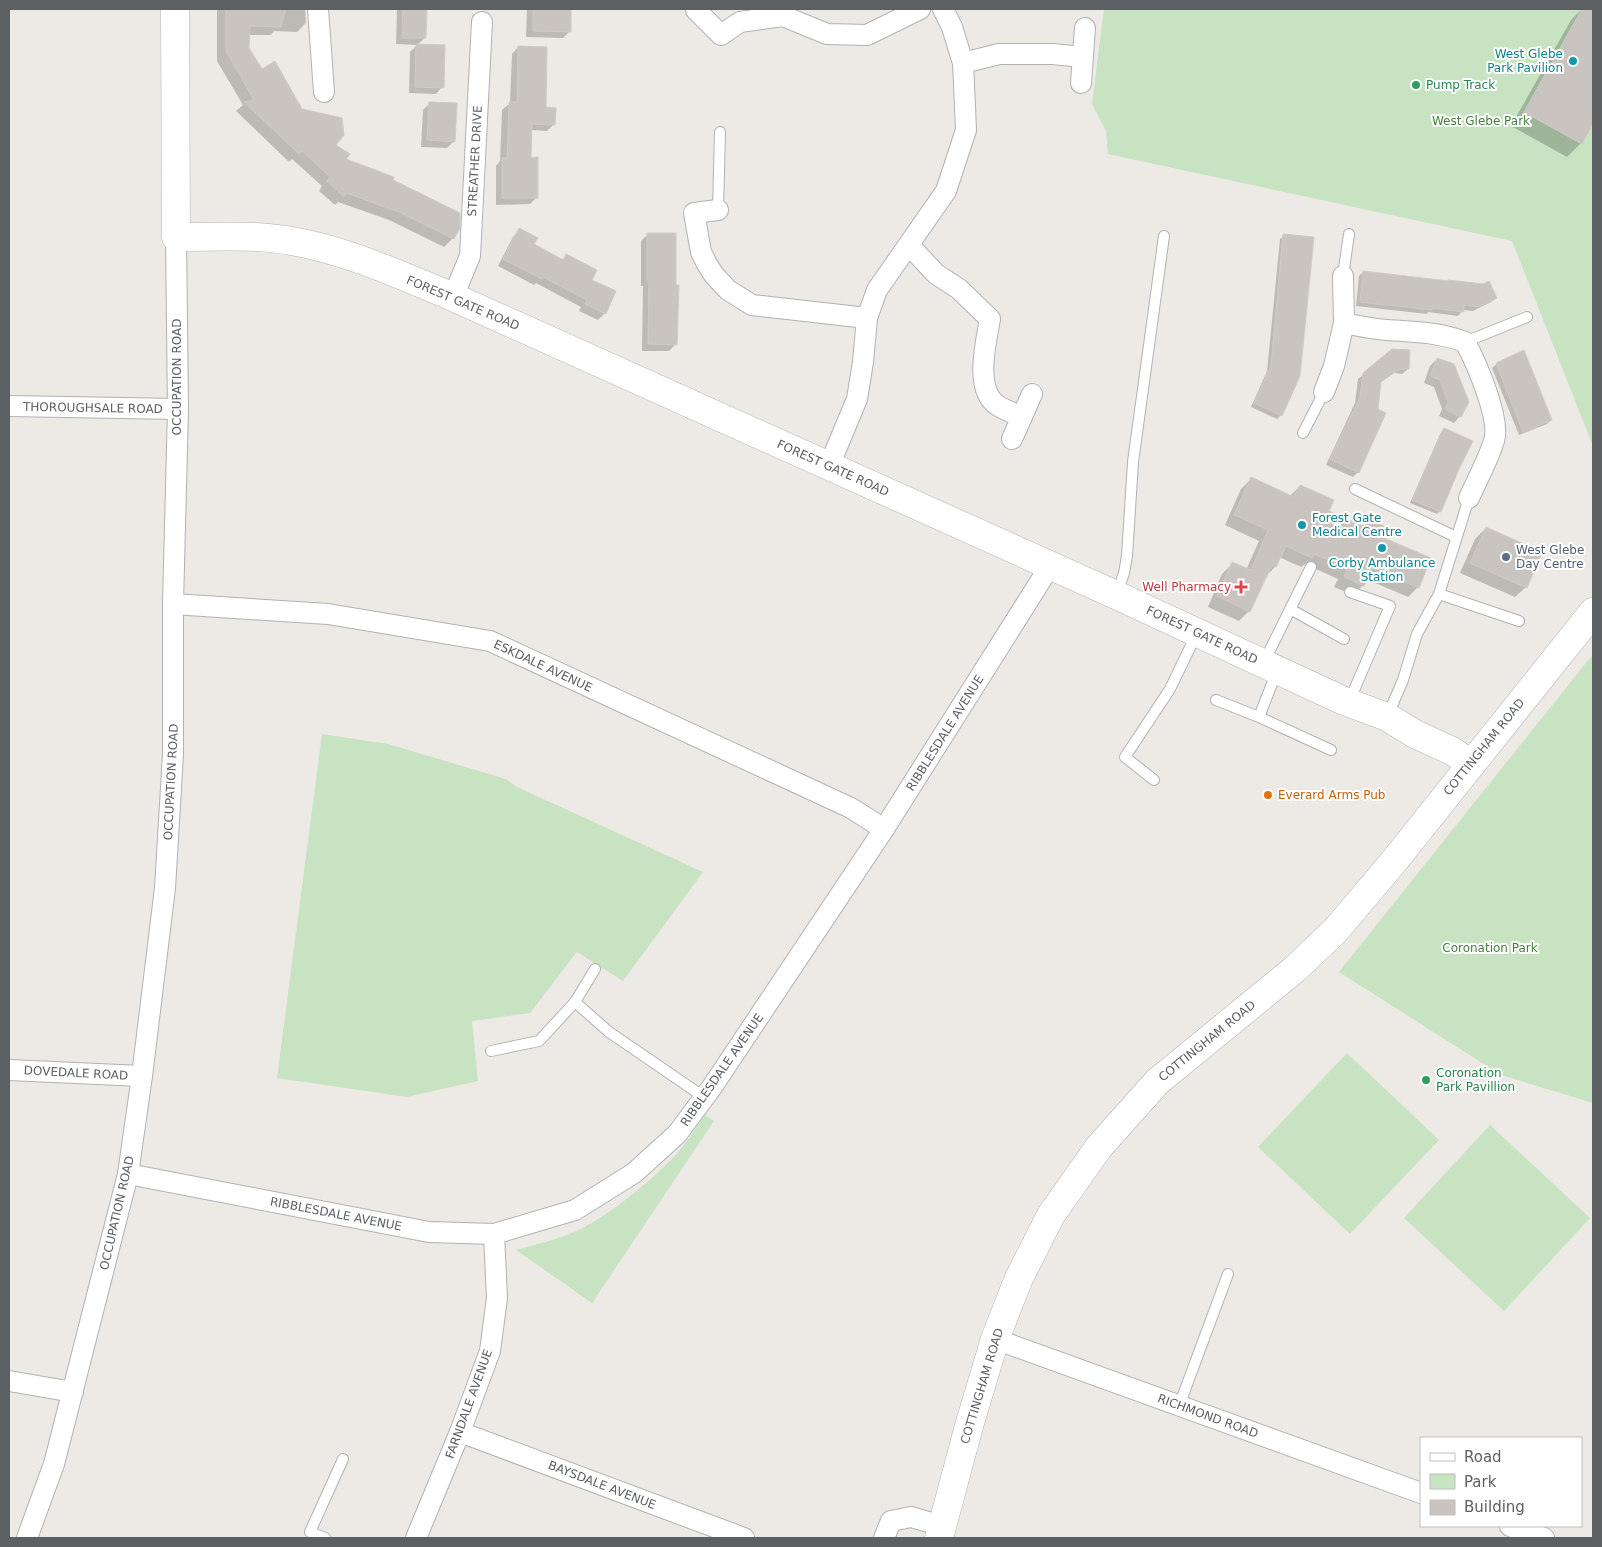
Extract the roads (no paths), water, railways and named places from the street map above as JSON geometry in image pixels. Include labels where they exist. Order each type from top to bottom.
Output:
[{"type":"street","name":"OCCUPATION ROAD","points":[[27,1538],[54,1464],[128,1174],[165,888],[173,754],[173,604],[178,410],[175,9]]},
{"type":"street","points":[[318,9],[324,92]]},
{"type":"street","points":[[696,10],[721,36],[740,22],[783,16],[827,34],[867,35],[920,9]]},
{"type":"street","points":[[829,466],[857,399],[867,318],[877,290],[946,191],[966,130],[963,63],[952,27],[943,9]]},
{"type":"street","name":"STREATHER DRIVE","points":[[452,297],[470,256],[482,22]]},
{"type":"street","points":[[1080,83],[1085,28]]},
{"type":"street","points":[[963,63],[999,54],[1053,54],[1082,57]]},
{"type":"street","points":[[718,210],[694,213],[701,252],[706,264],[728,290],[752,305],[867,318]]},
{"type":"street","name":"FOREST GATE ROAD","points":[[176,237],[257,237],[308,244],[366,261],[452,297],[1116,595],[1349,702],[1387,717],[1415,734],[1452,751],[1471,764]]},
{"type":"street","points":[[909,245],[936,274],[960,290],[990,319],[983,362],[985,388],[996,404],[1022,417]]},
{"type":"street","points":[[1324,392],[1334,366],[1344,324],[1343,276]]},
{"type":"street","points":[[1344,324],[1384,330],[1433,333],[1465,342],[1477,365],[1494,414],[1495,440],[1469,498]]},
{"type":"street","points":[[1012,439],[1032,394]]},
{"type":"street","name":"THOROUGHSALE ROAD","points":[[9,406],[178,410]]},
{"type":"street","name":"RIBBLESDALE AVENUE","points":[[128,1174],[430,1232],[494,1234],[575,1210],[634,1173],[677,1134],[704,1098],[884,829],[1050,566]]},
{"type":"street","name":"ESKDALE AVENUE","points":[[173,604],[328,614],[490,641],[851,808],[884,829]]},
{"type":"street","name":"COTTINGHAM ROAD","points":[[941,1532],[969,1426],[995,1340],[1019,1278],[1051,1215],[1099,1147],[1157,1082],[1295,969],[1335,931],[1593,612]]},
{"type":"street","name":"DOVEDALE ROAD","points":[[9,1070],[142,1076]]},
{"type":"street","name":"FARNDALE AVENUE","points":[[416,1538],[460,1432],[490,1351],[497,1298],[494,1234]]},
{"type":"street","name":"RICHMOND ROAD","points":[[995,1340],[1420,1494]]},
{"type":"street","points":[[9,1381],[73,1392]]},
{"type":"street","name":"BAYSDALE AVENUE","points":[[460,1432],[744,1538]]},
{"type":"street","points":[[884,1538],[891,1521],[911,1517],[941,1532]]},
{"type":"street","points":[[1513,1527],[1544,1538]]},
{"type":"lane","points":[[718,210],[720,132]]},
{"type":"lane","points":[[1343,276],[1349,234]]},
{"type":"lane","points":[[1116,595],[1128,556],[1133,462],[1164,236]]},
{"type":"lane","points":[[1465,342],[1527,317]]},
{"type":"lane","points":[[1303,432],[1324,392]]},
{"type":"lane","points":[[1355,489],[1456,537]]},
{"type":"lane","points":[[1387,717],[1403,680],[1417,634],[1439,594],[1469,498]]},
{"type":"lane","points":[[1258,717],[1270,666],[1290,609],[1311,567]]},
{"type":"lane","points":[[1349,702],[1390,606],[1350,592]]},
{"type":"lane","points":[[1439,594],[1519,621]]},
{"type":"lane","points":[[1290,609],[1344,639]]},
{"type":"lane","points":[[1154,780],[1125,757],[1170,689],[1197,632]]},
{"type":"lane","points":[[1216,700],[1331,750]]},
{"type":"lane","points":[[491,1051],[539,1041],[575,1002],[595,970]]},
{"type":"lane","points":[[575,1002],[609,1032],[704,1098]]},
{"type":"lane","points":[[1179,1406],[1228,1274]]},
{"type":"lane","points":[[325,1538],[309,1535],[343,1459]]},
{"type":"place","name":"West Glebe Park Pavilion","points":[[1573,61]]},
{"type":"place","name":"Pump Track","points":[[1416,85]]},
{"type":"place","name":"Forest Gate Medical Centre","points":[[1302,525]]},
{"type":"place","name":"Corby Ambulance Station","points":[[1382,548]]},
{"type":"place","name":"West Glebe Day Centre","points":[[1506,557]]},
{"type":"place","name":"Well Pharmacy","points":[[1241,587]]},
{"type":"place","name":"Everard Arms Pub","points":[[1268,795]]},
{"type":"place","name":"Coronation Park Pavillion","points":[[1426,1080]]},
{"type":"park label","name":"West Glebe Park","points":[[1481,121]]},
{"type":"park label","name":"Coronation Park","points":[[1490,948]]}]
